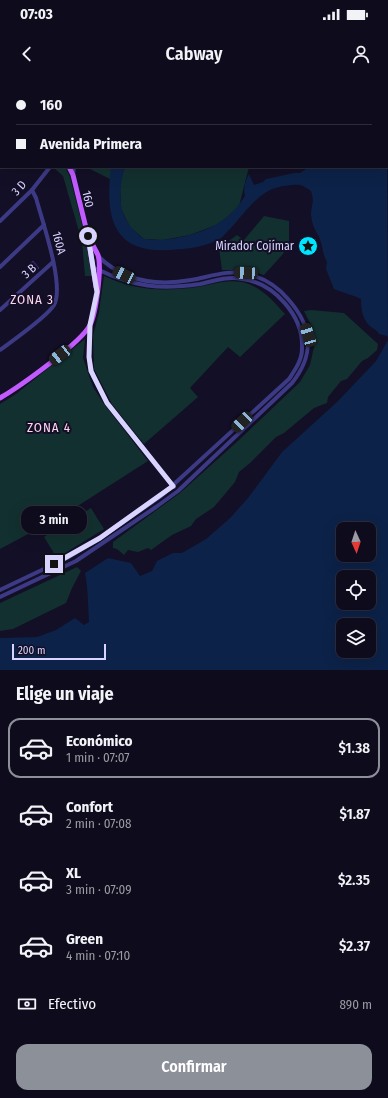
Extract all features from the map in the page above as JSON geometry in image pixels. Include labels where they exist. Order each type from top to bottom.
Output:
[{"type":"main road","name":"160","points":[[69,168],[88,236],[97,292]]},
{"type":"main road","name":"160","points":[[88,236],[98,256],[100,270],[90,325]]},
{"type":"main road","points":[[92,261],[98,256]]},
{"type":"main road","points":[[0,398],[60,355],[74,343],[90,325]]},
{"type":"street","name":"3 D","points":[[0,221],[32,190],[49,168]]},
{"type":"street","points":[[72,175],[74,168]]},
{"type":"street","name":"160A","points":[[0,350],[48,312],[56,302],[57,279],[54,262],[36,198],[32,190]]},
{"type":"street","points":[[0,267],[44,225]]},
{"type":"street","points":[[0,597],[76,561],[124,530],[178,491],[292,383],[303,368],[308,350],[308,335],[304,320],[297,309],[283,293],[272,284],[259,277],[246,273],[231,273],[169,282],[137,279],[115,271],[98,256]]},
{"type":"street","name":"3 B","points":[[0,310],[54,262]]},
{"type":"street","points":[[0,590],[67,558],[87,546],[173,486],[288,380],[297,366],[302,350],[300,330],[292,313],[276,296],[261,285],[242,279],[227,279],[186,285],[159,287],[140,286],[123,281],[94,267]]},
{"type":"street","points":[[292,313],[297,309]]},
{"type":"street","name":"160","points":[[90,325],[89,357],[91,371],[96,383],[107,403],[178,491]]},
{"type":"street","points":[[288,380],[292,383]]},
{"type":"street","points":[[232,433],[236,437]]},
{"type":"green space","points":[[54,168],[66,168],[70,177],[86,240],[92,276],[85,276],[82,242],[63,176]]},
{"type":"green space","points":[[88,168],[249,168],[239,206],[226,218],[216,225],[190,235],[163,240],[144,239],[130,227],[121,209],[120,184]]},
{"type":"green space","points":[[264,216],[289,221],[289,241],[283,254],[264,275],[245,270],[222,270],[219,248],[237,235],[244,240]]},
{"type":"green space","points":[[104,276],[136,287],[157,289],[191,288],[228,281],[244,282],[261,291],[270,298],[285,314],[240,357],[228,347],[190,388],[198,397],[144,444],[112,404],[94,369],[93,336],[99,312]]},
{"type":"green space","points":[[311,310],[344,313],[378,344],[377,350],[362,361],[347,379],[341,381],[328,397],[327,403],[314,408],[284,433],[276,437],[239,472],[235,482],[214,507],[196,519],[191,526],[172,535],[151,550],[148,548],[138,552],[128,550],[124,555],[117,549],[113,548],[113,542],[180,493],[300,382],[310,365],[314,347],[312,327],[304,311]]},
{"type":"green space","points":[[85,339],[83,358],[93,387],[104,404],[148,461],[62,516],[0,549],[0,404],[16,394]]},
{"type":"green space","points":[[91,508],[104,529],[57,558],[44,537]]},
{"type":"green space","points":[[77,567],[81,571],[66,603],[13,629],[0,631],[0,603]]},
{"type":"water","points":[[111,168],[125,168],[120,193],[122,210],[125,218],[139,236],[154,240],[182,237],[202,231],[217,224],[236,208],[245,196],[244,191],[246,179],[249,174],[254,185],[263,182],[266,179],[300,173],[308,168],[387,168],[388,338],[387,336],[379,334],[367,323],[362,313],[361,299],[334,289],[326,269],[327,262],[320,238],[312,221],[311,215],[313,198],[311,191],[303,186],[289,185],[264,193],[220,239],[202,246],[189,248],[150,250],[135,245],[124,238],[116,228],[111,215],[109,201]]},
{"type":"water","points":[[388,340],[388,670],[0,670],[0,638],[37,637],[56,630],[75,618],[84,625],[89,622],[85,573],[108,558],[131,563],[140,576],[152,571],[157,561],[173,553],[182,553],[206,539],[230,518],[248,498],[282,452],[337,402],[376,361]]},
{"type":"building","points":[[33,261],[39,268],[32,274],[26,267]]},
{"type":"place","name":"Mirador Cojímar","points":[[308,246]]},
{"type":"district","name":"ZONA 3","points":[[32,299]]},
{"type":"district","name":"ZONA 4","points":[[49,427]]},
{"type":"route","points":[[54,564],[100,538],[173,486],[107,403],[91,371],[89,357],[90,325],[95,308],[97,292],[88,236]]}]
